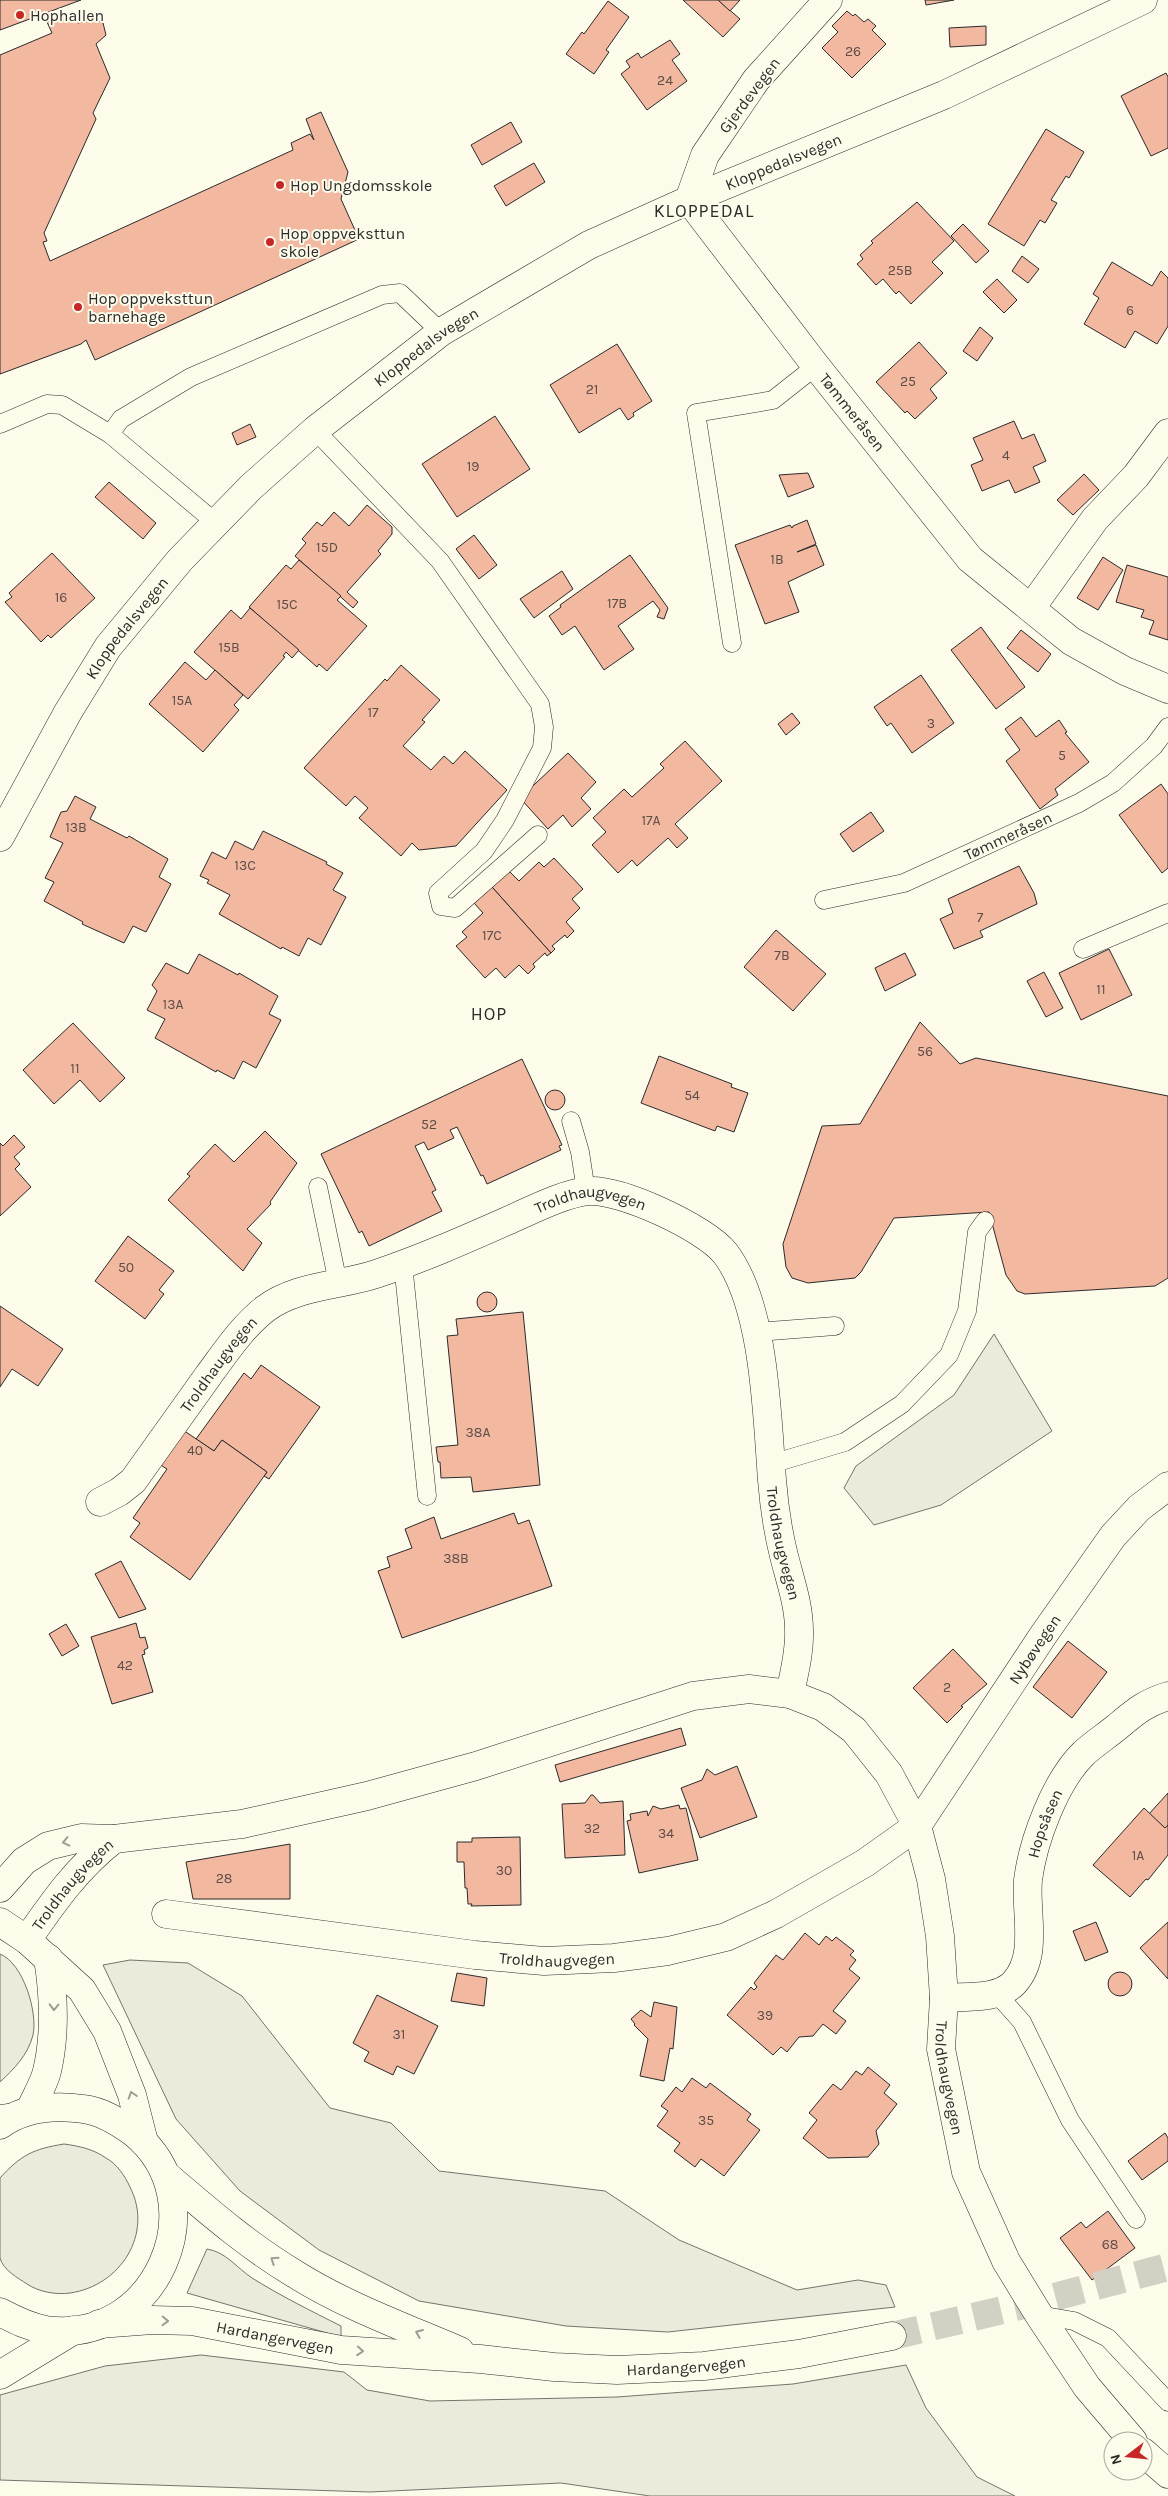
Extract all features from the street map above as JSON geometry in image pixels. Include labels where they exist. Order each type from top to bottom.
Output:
[{"type":"main road","name":"Gjerdevegen","points":[[689,200],[705,155],[756,80],[828,0]]},
{"type":"main road","name":"Kloppedalsvegen","points":[[0,836],[68,712],[108,647],[180,560],[251,487],[315,430],[442,332],[589,245],[689,200],[944,95],[1143,0]]},
{"type":"main road","name":"Tømmeråsen","points":[[689,200],[816,366],[970,559],[1072,641],[1125,670],[1168,689]]},
{"type":"main road","points":[[1031,608],[1095,518],[1136,476],[1168,433]]},
{"type":"main road","name":"Troldhaugvegen","points":[[100,1502],[119,1492],[133,1481],[233,1342],[265,1309],[294,1293],[374,1275],[457,1243],[547,1204],[586,1191],[625,1196],[692,1226],[711,1240],[725,1253],[744,1287],[757,1332],[771,1464],[783,1552],[795,1596],[799,1630],[797,1658],[790,1694]]},
{"type":"main road","name":"Nybøvegen","points":[[917,1826],[1044,1634],[1113,1536],[1139,1508],[1168,1486]]},
{"type":"main road","name":"Troldhaugvegen","points":[[0,1888],[24,1861],[48,1846],[81,1838],[114,1839],[242,1824],[367,1796],[476,1766],[693,1696],[749,1689],[790,1694],[823,1708],[854,1730],[889,1774],[917,1826],[931,1879],[940,1936],[944,1998],[941,2049],[966,2172],[1006,2261],[1039,2316],[1087,2387],[1124,2431]]},
{"type":"main road","name":"Hopsåsen","points":[[997,1994],[1012,1985],[1024,1970],[1029,1941],[1028,1881],[1039,1830],[1066,1775],[1083,1754],[1147,1703],[1168,1696]]},
{"type":"main road","name":"Troldhaugvegen","points":[[166,1914],[474,1956],[544,1961],[614,1958],[668,1951],[726,1937],[776,1914],[849,1872],[917,1826]]},
{"type":"main road","name":"Troldhaugvegen","points":[[27,1940],[58,1894],[83,1866],[114,1839]]},
{"type":"main road","name":"Troldhaugvegen","points":[[0,1922],[27,1940],[82,1990],[107,2031],[132,2096],[144,2142]]},
{"type":"main road","name":"Troldhaugvegen","points":[[10,2118],[47,2073],[52,2038],[54,2001],[48,1958]]},
{"type":"main road","points":[[944,1998],[997,1994]]},
{"type":"main road","points":[[0,2375],[86,2327],[126,2310],[148,2290],[164,2264],[173,2235],[173,2212],[166,2175],[144,2142],[120,2122],[92,2110],[61,2106],[10,2118]]},
{"type":"main road","name":"Hardangervegen","points":[[166,2175],[249,2244],[296,2275],[354,2305],[480,2359]]},
{"type":"main road","name":"Hardangervegen","points":[[0,2312],[21,2323],[46,2330],[152,2320],[192,2321],[341,2350],[608,2370],[704,2366],[799,2354],[892,2336]]},
{"type":"main road","points":[[1153,2461],[1168,2474]]},
{"type":"lane","points":[[110,434],[121,419],[191,377],[382,295],[400,293],[442,332]]},
{"type":"lane","points":[[732,643],[696,413],[773,400],[816,366]]},
{"type":"lane","points":[[0,424],[48,404],[62,405],[110,434],[216,523]]},
{"type":"lane","points":[[315,430],[440,561],[540,704],[544,727],[542,748],[505,820],[484,851],[438,893],[441,906],[455,908],[538,835]]},
{"type":"lane","name":"Tømmeråsen","points":[[824,900],[904,883],[1079,803],[1113,783],[1154,746],[1168,727]]},
{"type":"lane","points":[[1083,949],[1168,913]]},
{"type":"lane","points":[[571,1121],[580,1152],[586,1191]]},
{"type":"lane","points":[[318,1187],[338,1283]]},
{"type":"lane","points":[[771,1464],[845,1442],[902,1404],[949,1355],[967,1311],[977,1232],[985,1221]]},
{"type":"lane","points":[[403,1264],[427,1496]]},
{"type":"lane","points":[[757,1332],[836,1326]]},
{"type":"lane","points":[[997,1994],[1022,2022],[1070,2120],[1136,2218]]},
{"type":"lane","points":[[1039,2316],[1074,2321],[1108,2338],[1168,2402]]},
{"type":"shaded area","points":[[994,1334],[1052,1431],[941,1505],[874,1525],[844,1488],[856,1466],[954,1395]]},
{"type":"shaded area","points":[[0,1954],[16,1967],[22,1978],[31,2002],[34,2025],[28,2049],[15,2067],[0,2082]]},
{"type":"shaded area","points":[[130,1960],[188,1963],[242,1996],[330,2108],[391,2123],[439,2171],[605,2191],[679,2240],[797,2290],[858,2280],[886,2285],[895,2307],[668,2332],[566,2326],[419,2301],[319,2250],[240,2191],[176,2119],[103,1965]]},
{"type":"shaded area","points":[[64,2144],[96,2152],[117,2167],[130,2187],[136,2205],[138,2222],[135,2239],[128,2255],[117,2269],[104,2280],[88,2288],[59,2294],[32,2287],[4,2266],[0,2258],[0,2178],[21,2158],[28,2154]]},
{"type":"shaded area","points":[[207,2249],[220,2253],[252,2278],[274,2291],[341,2326],[341,2337],[187,2293]]},
{"type":"shaded area","points":[[201,2355],[344,2372],[367,2390],[430,2401],[617,2397],[793,2384],[906,2365],[926,2408],[977,2477],[1015,2496],[650,2496],[561,2483],[370,2492],[0,2480],[0,2395],[105,2366]]},
{"type":"building","name":"Hophallen","points":[[0,0],[81,0],[0,30]]},
{"type":"building","points":[[683,0],[718,0],[740,19],[723,37]]},
{"type":"building","points":[[718,0],[740,0],[730,11]]},
{"type":"building","points":[[925,0],[954,0],[926,5]]},
{"type":"building","points":[[608,1],[629,17],[606,50],[609,52],[594,74],[566,54],[582,32],[584,34]]},
{"type":"building","points":[[847,11],[853,16],[855,14],[864,22],[868,19],[876,26],[872,30],[886,44],[852,78],[822,48],[838,32],[832,26]]},
{"type":"building","name":"Hop Ungdomsskole","points":[[74,12],[78,23],[95,19],[103,23],[106,35],[96,44],[110,78],[93,113],[96,119],[44,233],[47,241],[43,242],[50,261],[293,150],[291,143],[310,134],[314,140],[306,119],[321,112],[348,172],[341,199],[359,239],[95,360],[86,340],[81,344],[0,374],[0,55],[52,33],[47,22]]},
{"type":"building","points":[[986,26],[986,45],[950,47],[949,28]]},
{"type":"building","points":[[670,40],[680,54],[672,60],[687,81],[647,110],[621,74],[630,67],[626,61],[638,53],[641,58]]},
{"type":"building","points":[[1166,73],[1168,77],[1168,148],[1151,156],[1121,96]]},
{"type":"building","points":[[511,122],[522,142],[482,165],[471,145]]},
{"type":"building","points":[[1046,129],[1084,152],[1069,178],[1066,176],[1051,200],[1057,203],[1045,223],[1040,220],[1024,246],[988,224]]},
{"type":"building","points":[[534,163],[545,182],[506,206],[494,186]]},
{"type":"building","points":[[917,202],[954,241],[932,262],[943,273],[911,304],[899,291],[896,294],[883,279],[876,285],[857,264],[863,259],[860,255],[873,243],[871,241]]},
{"type":"building","points":[[963,224],[989,251],[976,263],[951,236]]},
{"type":"building","points":[[1022,256],[1039,269],[1028,283],[1012,271]]},
{"type":"building","points":[[1112,262],[1152,286],[1161,271],[1168,278],[1168,326],[1157,344],[1135,331],[1125,348],[1084,324],[1099,298],[1093,294]]},
{"type":"building","points":[[997,279],[1017,300],[1004,313],[983,292]]},
{"type":"building","points":[[980,327],[993,338],[977,361],[963,351]]},
{"type":"building","points":[[919,342],[947,373],[930,389],[937,398],[915,419],[907,411],[905,413],[876,382]]},
{"type":"building","points":[[617,344],[652,401],[633,413],[634,416],[628,420],[620,408],[579,433],[550,385]]},
{"type":"building","points":[[495,416],[530,469],[457,517],[422,464]]},
{"type":"building","points":[[1014,421],[1022,439],[1034,434],[1046,461],[1033,467],[1040,482],[1015,493],[1009,480],[982,491],[971,465],[983,460],[973,438]]},
{"type":"building","points":[[250,424],[256,437],[237,445],[232,433]]},
{"type":"building","points":[[808,473],[814,487],[788,497],[779,475]]},
{"type":"building","points":[[1084,474],[1099,490],[1073,515],[1057,500]]},
{"type":"building","points":[[109,482],[156,523],[143,539],[95,497]]},
{"type":"building","points":[[367,505],[392,527],[392,534],[378,551],[381,554],[347,592],[358,602],[353,608],[295,556],[306,543],[302,539],[317,522],[322,526],[334,512],[349,526]]},
{"type":"building","points":[[807,520],[816,544],[797,552],[816,545],[824,565],[788,582],[799,612],[765,624],[735,545],[790,525],[792,528]]},
{"type":"building","points":[[474,535],[497,565],[479,579],[456,549]]},
{"type":"building","points":[[52,553],[95,598],[51,638],[48,635],[41,642],[5,602],[12,597],[9,593]]},
{"type":"building","points":[[630,555],[668,608],[664,619],[657,617],[660,610],[653,601],[618,626],[634,649],[604,670],[575,626],[562,635],[549,616],[561,607],[560,605]]},
{"type":"building","points":[[1103,557],[1123,570],[1098,610],[1077,598]]},
{"type":"building","points":[[299,560],[341,596],[337,600],[367,626],[327,671],[319,664],[317,667],[249,607],[286,565],[291,569]]},
{"type":"building","points":[[1127,565],[1168,577],[1168,640],[1149,634],[1154,621],[1141,617],[1144,610],[1116,602]]},
{"type":"building","points":[[562,571],[573,589],[534,618],[520,599]]},
{"type":"building","points":[[250,608],[299,650],[292,658],[286,652],[283,656],[285,657],[248,699],[194,652],[231,610],[241,619]]},
{"type":"building","points":[[981,627],[1025,687],[996,709],[951,650]]},
{"type":"building","points":[[1021,630],[1051,654],[1038,672],[1007,648]]},
{"type":"building","points":[[185,662],[206,680],[215,670],[243,695],[234,705],[239,710],[203,752],[149,704]]},
{"type":"building","points":[[401,665],[440,700],[422,720],[425,722],[403,746],[431,770],[444,756],[453,764],[465,751],[507,790],[456,846],[419,850],[412,843],[401,856],[359,818],[368,808],[355,796],[346,806],[304,768],[385,679],[387,681]]},
{"type":"building","points":[[921,675],[954,723],[912,753],[891,723],[887,726],[874,707]]},
{"type":"building","points":[[792,713],[800,723],[786,735],[778,724]]},
{"type":"building","points":[[1021,717],[1036,737],[1059,720],[1067,732],[1065,733],[1089,762],[1055,789],[1058,795],[1040,809],[1006,761],[1020,750],[1005,729]]},
{"type":"building","points":[[685,741],[722,781],[675,824],[688,838],[677,848],[668,838],[637,866],[632,860],[618,873],[592,845],[606,832],[593,818],[624,789],[632,797],[664,768],[660,764]]},
{"type":"building","points":[[568,753],[596,782],[581,798],[591,809],[572,827],[563,815],[548,829],[520,798]]},
{"type":"building","points":[[1161,784],[1168,794],[1168,868],[1162,873],[1119,815]]},
{"type":"building","points":[[75,796],[96,807],[90,819],[127,838],[129,836],[168,859],[159,877],[171,884],[146,932],[133,926],[124,943],[82,924],[83,922],[44,901],[54,882],[45,878],[63,843],[50,837],[61,812],[67,811]]},
{"type":"building","points":[[871,812],[884,831],[853,852],[840,834]]},
{"type":"building","points":[[263,831],[327,862],[326,864],[343,873],[333,890],[346,897],[321,945],[308,938],[299,956],[282,947],[281,949],[219,914],[230,895],[207,883],[209,880],[200,876],[212,852],[226,859],[235,841],[253,850]]},
{"type":"building","points":[[554,858],[583,889],[572,899],[580,908],[566,922],[574,931],[567,938],[565,935],[552,946],[555,949],[551,953],[492,887],[509,871],[519,881],[539,862],[544,867]]},
{"type":"building","points":[[1019,866],[1034,893],[1037,904],[980,931],[983,937],[954,949],[940,919],[953,913],[948,899]]},
{"type":"building","points":[[492,887],[551,953],[547,956],[545,953],[533,964],[535,967],[528,974],[519,965],[505,978],[496,968],[485,978],[456,946],[467,937],[462,932],[483,913],[474,903]]},
{"type":"building","points":[[776,930],[826,974],[793,1011],[744,967]]},
{"type":"building","points":[[1109,949],[1132,995],[1081,1020],[1059,973]]},
{"type":"building","points":[[905,953],[916,975],[885,991],[875,968]]},
{"type":"building","points":[[199,954],[238,975],[239,973],[278,996],[269,1014],[281,1020],[256,1068],[243,1061],[234,1079],[217,1070],[216,1072],[155,1038],[165,1019],[147,1010],[157,991],[152,985],[166,963],[188,974]]},
{"type":"building","points":[[1044,972],[1063,1008],[1046,1017],[1027,981]]},
{"type":"building","points":[[920,1022],[960,1064],[976,1058],[1168,1096],[1168,1278],[1155,1286],[1025,1294],[1017,1291],[1006,1275],[989,1212],[894,1218],[861,1272],[855,1278],[808,1283],[792,1278],[786,1267],[783,1244],[822,1126],[860,1124]]},
{"type":"building","points":[[73,1023],[125,1078],[100,1102],[80,1080],[54,1104],[23,1070]]},
{"type":"building","points":[[659,1056],[732,1084],[731,1087],[748,1093],[734,1132],[717,1126],[715,1131],[641,1103]]},
{"type":"building","points":[[522,1059],[562,1145],[559,1146],[561,1150],[487,1184],[483,1175],[481,1176],[457,1127],[450,1130],[454,1138],[428,1150],[424,1142],[415,1146],[436,1190],[432,1192],[442,1211],[369,1246],[362,1231],[359,1233],[321,1154]]},
{"type":"building","points":[[555,1090],[562,1093],[565,1100],[562,1107],[555,1110],[548,1107],[545,1100],[548,1093]]},
{"type":"building","points":[[265,1131],[297,1163],[270,1202],[271,1204],[247,1229],[262,1243],[243,1271],[168,1200],[190,1176],[187,1174],[215,1144],[234,1162]]},
{"type":"building","points":[[14,1135],[25,1147],[14,1157],[20,1164],[15,1169],[31,1187],[0,1216],[0,1143],[3,1146]]},
{"type":"building","points":[[128,1236],[174,1271],[159,1290],[164,1294],[145,1319],[95,1281]]},
{"type":"building","points":[[483,1292],[491,1292],[497,1298],[497,1306],[491,1312],[483,1312],[477,1306],[477,1298]]},
{"type":"building","points":[[0,1306],[63,1349],[38,1386],[12,1369],[0,1387]]},
{"type":"building","points":[[523,1312],[540,1485],[473,1492],[471,1477],[441,1478],[440,1462],[438,1462],[436,1447],[458,1445],[447,1336],[458,1335],[456,1319]]},
{"type":"building","points":[[261,1365],[320,1407],[269,1479],[264,1476],[267,1472],[222,1440],[214,1451],[196,1439],[244,1373],[251,1379]]},
{"type":"building","points":[[183,1430],[214,1451],[222,1440],[267,1472],[190,1580],[130,1537],[140,1523],[133,1518],[167,1469],[159,1464]]},
{"type":"building","points":[[514,1513],[518,1524],[529,1520],[552,1586],[402,1638],[378,1571],[390,1567],[387,1557],[412,1548],[405,1529],[434,1517],[441,1539]]},
{"type":"building","points":[[121,1561],[146,1609],[119,1618],[95,1574]]},
{"type":"building","points":[[136,1623],[140,1638],[145,1637],[148,1648],[144,1650],[145,1654],[142,1655],[153,1692],[112,1704],[91,1637]]},
{"type":"building","points":[[66,1624],[79,1646],[62,1656],[49,1634]]},
{"type":"building","points":[[1068,1641],[1107,1672],[1072,1718],[1033,1687]]},
{"type":"building","points":[[953,1649],[987,1684],[961,1706],[963,1707],[947,1723],[913,1688]]},
{"type":"building","points":[[681,1728],[686,1745],[560,1782],[555,1765]]},
{"type":"building","points":[[737,1766],[757,1817],[700,1838],[681,1788],[702,1780],[707,1769],[715,1775]]},
{"type":"building","points":[[1168,1793],[1168,1825],[1165,1828],[1149,1814]]},
{"type":"building","points":[[591,1795],[600,1803],[623,1801],[625,1855],[565,1858],[562,1804],[585,1803]]},
{"type":"building","points":[[679,1805],[680,1809],[686,1808],[698,1860],[639,1873],[627,1821],[631,1820],[630,1814],[647,1811],[648,1816],[653,1806],[661,1809]]},
{"type":"building","points":[[1144,1808],[1165,1828],[1168,1825],[1168,1855],[1148,1880],[1146,1879],[1130,1897],[1093,1865]]},
{"type":"building","points":[[520,1837],[521,1905],[471,1906],[472,1904],[468,1904],[464,1862],[457,1862],[457,1842],[472,1842],[472,1838]]},
{"type":"building","points":[[290,1844],[290,1899],[193,1899],[186,1862]]},
{"type":"building","points":[[1096,1922],[1108,1952],[1085,1961],[1073,1931]]},
{"type":"building","points":[[1168,1922],[1168,1979],[1140,1948]]},
{"type":"building","points":[[805,1933],[819,1945],[826,1936],[832,1941],[836,1937],[854,1951],[850,1955],[856,1960],[849,1969],[860,1978],[833,2011],[846,2021],[836,2034],[823,2024],[813,2036],[799,2037],[787,2052],[781,2047],[773,2055],[727,2015],[751,1987],[754,1990],[757,1987],[754,1983],[776,1955],[783,1960]]},
{"type":"building","points":[[1120,1972],[1129,1975],[1132,1984],[1129,1993],[1120,1996],[1111,1993],[1108,1984],[1111,1975]]},
{"type":"building","points":[[457,1973],[487,1978],[484,2006],[451,2001]]},
{"type":"building","points":[[377,1995],[438,2026],[414,2074],[397,2066],[393,2075],[364,2061],[369,2052],[353,2043]]},
{"type":"building","points":[[654,2002],[677,2007],[673,2049],[670,2048],[664,2081],[640,2076],[648,2039],[634,2025],[631,2019],[641,2010],[651,2017]]},
{"type":"building","points":[[868,2067],[890,2085],[884,2093],[897,2104],[876,2131],[879,2144],[868,2157],[828,2158],[803,2138],[817,2120],[809,2113],[833,2084],[841,2090],[856,2071],[862,2075]]},
{"type":"building","points":[[692,2078],[706,2088],[710,2083],[751,2114],[747,2120],[760,2130],[724,2176],[701,2159],[695,2167],[674,2151],[680,2143],[657,2126],[668,2111],[661,2106],[676,2087],[682,2092]]},
{"type":"building","points":[[1165,2133],[1168,2138],[1168,2161],[1142,2180],[1128,2161]]},
{"type":"building","points":[[1108,2211],[1135,2248],[1092,2280],[1060,2238],[1081,2222],[1086,2228]]},
{"type":"tunnel","points":[[892,2336],[1024,2305],[1168,2267]]},
{"type":"place","name":"Hophallen","points":[[20,15]]},
{"type":"place","name":"Hop Ungdomsskole","points":[[280,185]]},
{"type":"place","name":"Hop oppveksttun skole","points":[[270,242]]},
{"type":"place","name":"Hop oppveksttun barnehage","points":[[78,307]]},
{"type":"district","name":"KLOPPEDAL","points":[[704,211]]},
{"type":"district","name":"HOP","points":[[489,1014]]}]
